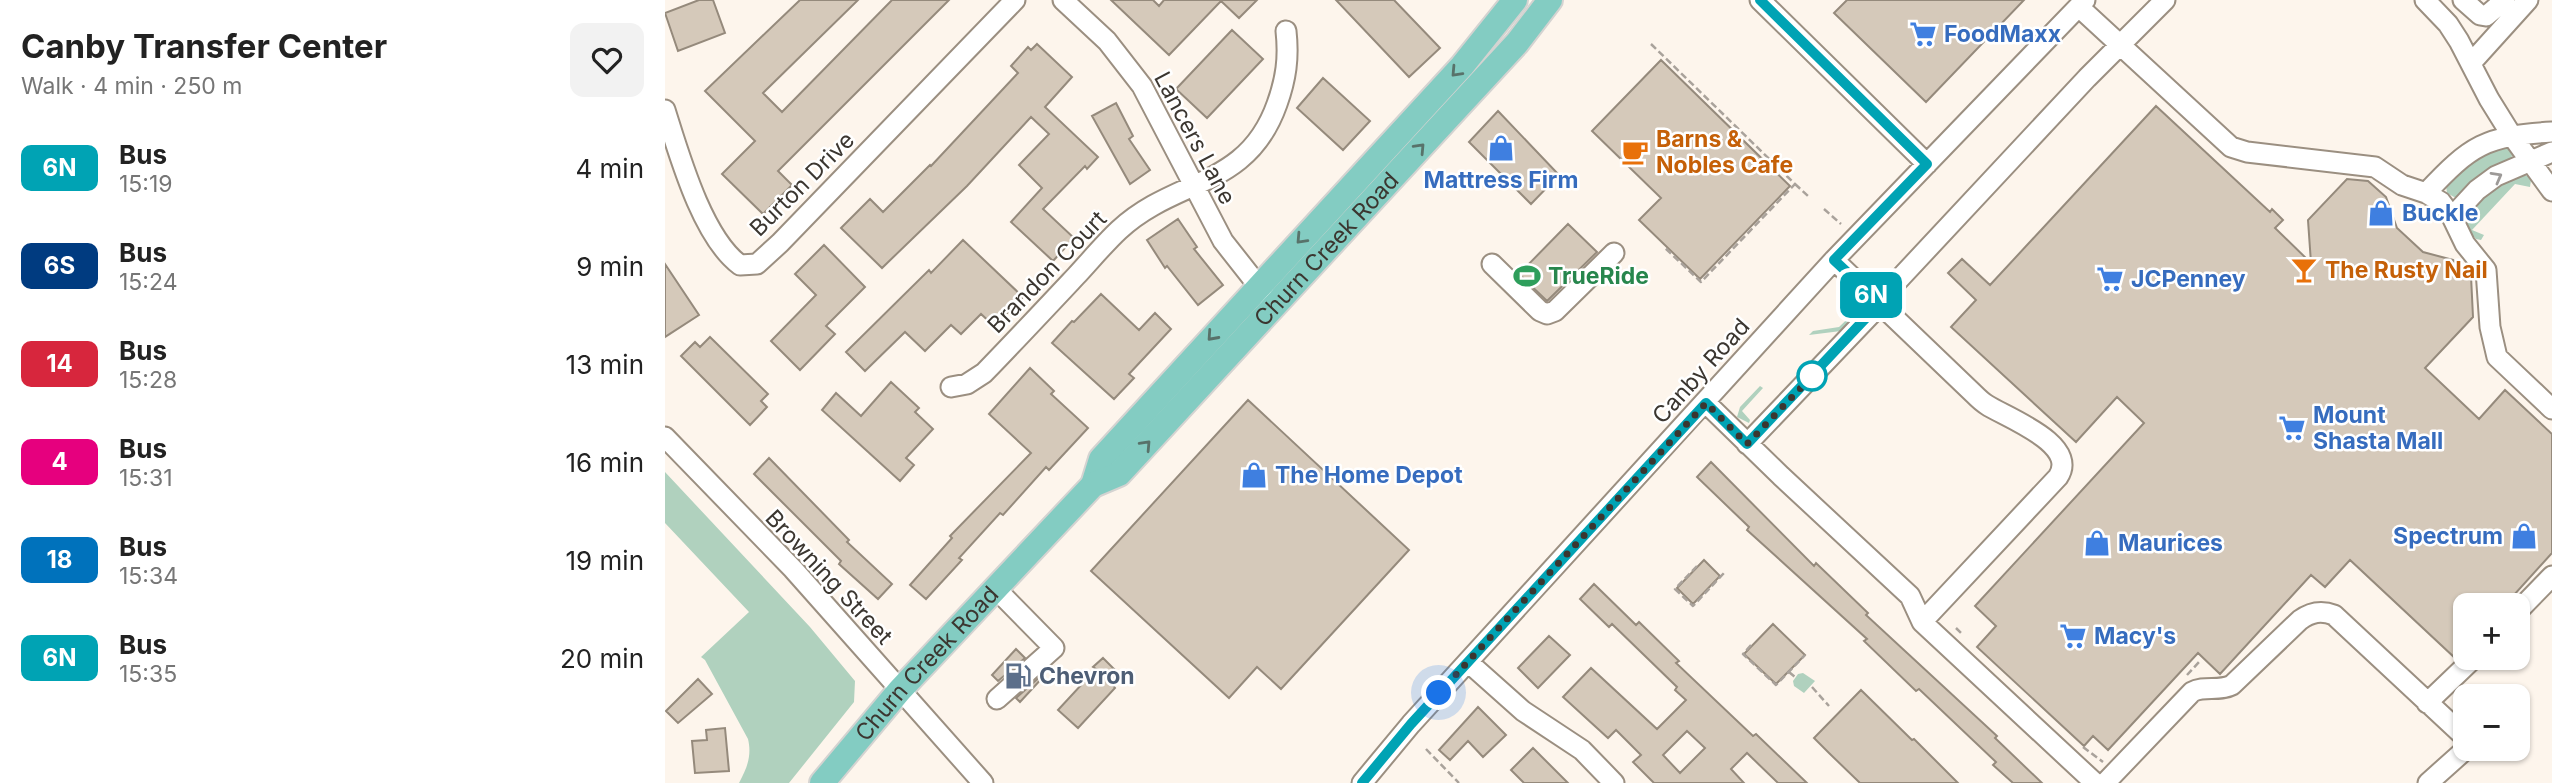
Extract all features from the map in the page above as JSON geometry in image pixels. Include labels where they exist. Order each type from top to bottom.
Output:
[{"type":"main road","name":"Churn Creek Road","points":[[1093,485],[1101,459],[1462,66],[1515,0]]},
{"type":"main road","name":"Churn Creek Road","points":[[822,783],[900,690],[1093,485],[1119,474],[1517,43],[1550,0]]},
{"type":"street","name":"Burton Drive","points":[[665,110],[702,211],[713,233],[732,260],[740,265],[757,264],[1015,0]]},
{"type":"street","name":"Lancers Lane","points":[[1063,0],[1107,41],[1142,86],[1223,241],[1274,306]]},
{"type":"street","points":[[1760,0],[1927,164]]},
{"type":"street","points":[[1747,444],[1880,303],[1973,199],[2165,0]]},
{"type":"street","points":[[2425,0],[2448,24],[2512,136],[2552,191]]},
{"type":"street","points":[[2463,0],[2484,16],[2491,14],[2505,0]]},
{"type":"street","points":[[2472,62],[2528,0]]},
{"type":"street","points":[[2082,3],[2120,47],[2231,147],[2255,153],[2375,167],[2402,184],[2441,202],[2452,217],[2465,244],[2486,270],[2490,327],[2497,357],[2552,408]]},
{"type":"street","name":"Canby Road","points":[[1362,783],[1411,724],[1834,260],[2082,3]]},
{"type":"street","name":"Brandon Court","points":[[951,387],[967,384],[984,373],[1121,228],[1154,206],[1238,162],[1250,152],[1263,135],[1283,85],[1289,57],[1286,31]]},
{"type":"street","points":[[2425,193],[2471,150],[2494,139],[2552,131]]},
{"type":"street","points":[[2452,217],[2496,176],[2552,152]]},
{"type":"street","points":[[1492,264],[1540,311],[1547,314],[1555,311],[1614,253]]},
{"type":"street","points":[[1834,260],[1980,399],[1988,406],[2031,428],[2058,453],[2060,460],[2061,472],[2057,477],[1922,622]]},
{"type":"street","points":[[1706,403],[1910,596],[1922,622],[2095,783]]},
{"type":"street","name":"Browning Street","points":[[665,437],[793,569],[983,783]]},
{"type":"street","points":[[2530,599],[2552,576]]},
{"type":"street","points":[[996,589],[1054,648],[997,699]]},
{"type":"street","points":[[2105,783],[2192,692],[2199,689],[2223,690],[2232,685],[2300,620],[2314,613],[2335,615],[2453,726]]},
{"type":"street","points":[[1468,662],[1523,711],[1582,750],[1613,783]]},
{"type":"street","points":[[2427,703],[2461,670]]},
{"type":"street","points":[[2428,783],[2453,761]]},
{"type":"path","points":[[1651,44],[1808,196]]},
{"type":"path","points":[[1664,247],[1701,282],[1795,184]]},
{"type":"path","points":[[1824,209],[1841,224]]},
{"type":"path","points":[[1697,566],[1675,589],[1693,606],[1724,573]]},
{"type":"path","points":[[1751,645],[1743,654],[1776,685],[1805,655]]},
{"type":"path","points":[[1789,672],[1795,677]]},
{"type":"path","points":[[1812,687],[1829,706]]},
{"type":"path","points":[[1426,749],[1459,783]]},
{"type":"green space","points":[[2506,146],[2512,155],[2511,160],[2458,197],[2447,193],[2446,186],[2476,157]]},
{"type":"green space","points":[[2522,175],[2531,180],[2530,187],[2515,184],[2472,230],[2484,235],[2481,240],[2476,239],[2465,219],[2472,206]]},
{"type":"green space","points":[[1863,304],[1863,308],[1841,331],[1809,335],[1813,331],[1839,327]]},
{"type":"green space","points":[[1760,386],[1763,388],[1742,411],[1750,420],[1749,423],[1737,417],[1740,407]]},
{"type":"green space","points":[[665,472],[810,627],[855,681],[854,702],[789,783],[739,783],[748,762],[748,739],[701,657],[749,612],[665,523]]},
{"type":"green space","points":[[1803,673],[1815,681],[1804,693],[1794,686],[1793,681],[1798,674]]},
{"type":"building","points":[[699,0],[713,0],[725,33],[678,51],[665,13]]},
{"type":"building","points":[[800,0],[858,0],[763,93],[782,112],[892,0],[949,0],[778,171],[792,185],[763,214],[722,174],[755,141],[705,91]]},
{"type":"building","points":[[1111,0],[1153,0],[1159,6],[1164,0],[1257,0],[1239,18],[1221,1],[1169,55]]},
{"type":"building","points":[[1336,0],[1394,0],[1440,48],[1409,77]]},
{"type":"building","name":"FoodMaxx","points":[[1847,0],[2024,0],[1926,102],[1834,13]]},
{"type":"building","points":[[1232,30],[1263,59],[1207,118],[1176,89]]},
{"type":"building","points":[[1037,44],[1072,77],[1045,107],[1098,157],[1087,169],[1085,166],[1043,209],[1074,238],[1053,261],[1011,222],[1042,188],[1019,165],[1049,134],[1031,117],[967,186],[882,268],[841,228],[870,199],[883,212],[931,166],[1018,73],[1011,66],[1028,47],[1031,50]]},
{"type":"building","points":[[1661,60],[1790,186],[1700,279],[1639,220],[1661,198],[1592,131]]},
{"type":"building","points":[[1323,78],[1370,121],[1343,150],[1297,108]]},
{"type":"building","points":[[1116,103],[1133,136],[1129,139],[1150,170],[1130,184],[1092,116]]},
{"type":"building","name":"Mount Shasta Mall","points":[[2156,106],[2270,212],[2272,209],[2283,220],[2275,228],[2311,263],[2308,220],[2347,179],[2368,181],[2386,197],[2397,228],[2423,252],[2453,260],[2471,276],[2473,317],[2425,368],[2479,419],[2505,390],[2552,434],[2552,553],[2516,593],[2453,593],[2453,656],[2350,560],[2325,587],[2311,575],[2220,674],[2198,653],[2108,750],[2093,736],[2084,746],[1977,647],[1996,626],[1975,606],[2144,423],[2117,397],[2076,442],[1951,327],[1976,300],[1948,273],[1962,259],[1990,285]]},
{"type":"building","points":[[1498,111],[1559,175],[1531,204],[1469,142]]},
{"type":"building","points":[[1178,219],[1197,247],[1194,249],[1223,285],[1198,305],[1167,266],[1165,268],[1147,240]]},
{"type":"building","points":[[1568,224],[1597,252],[1547,301],[1519,274]]},
{"type":"building","points":[[963,240],[1023,297],[994,326],[981,314],[961,334],[951,325],[925,351],[905,332],[865,371],[846,352]]},
{"type":"building","points":[[824,245],[865,287],[826,326],[835,334],[800,370],[771,341],[816,295],[795,274]]},
{"type":"building","points":[[665,264],[699,315],[665,337]]},
{"type":"building","points":[[1101,294],[1139,330],[1155,313],[1171,329],[1129,374],[1134,378],[1114,399],[1052,343]]},
{"type":"building","points":[[710,337],[768,394],[761,401],[767,407],[750,425],[681,356],[695,342],[700,347]]},
{"type":"building","points":[[1030,368],[1054,391],[1051,394],[1088,428],[1049,470],[1046,467],[1003,515],[1000,513],[926,599],[910,585],[952,538],[950,536],[1031,453],[989,414]]},
{"type":"building","points":[[891,382],[919,408],[915,412],[933,429],[906,458],[914,465],[900,481],[822,410],[836,393],[861,416]]},
{"type":"building","name":"The Home Depot","points":[[1248,400],[1409,550],[1281,689],[1257,667],[1229,698],[1091,571]]},
{"type":"building","points":[[769,458],[849,540],[847,542],[892,584],[878,599],[839,564],[841,561],[754,474]]},
{"type":"building","points":[[1711,462],[1814,566],[1816,563],[1868,613],[1866,615],[1997,736],[1995,738],[2042,783],[2013,783],[1993,765],[1996,762],[1864,641],[1867,639],[1747,530],[1749,527],[1697,477]]},
{"type":"building","points":[[1704,560],[1720,576],[1693,604],[1677,588]]},
{"type":"building","points":[[1594,584],[1636,625],[1639,622],[1679,661],[1676,663],[1807,783],[1778,783],[1747,753],[1731,769],[1744,783],[1654,783],[1633,762],[1641,755],[1616,730],[1608,738],[1563,697],[1591,668],[1657,729],[1686,700],[1675,690],[1677,687],[1612,624],[1609,627],[1580,599]],"holes":[[[1687,731],[1705,748],[1680,773],[1663,755]]]},
{"type":"building","points":[[1773,624],[1805,655],[1776,684],[1744,654]]},
{"type":"building","points":[[1549,636],[1570,655],[1538,688],[1518,668]]},
{"type":"building","points":[[1016,649],[1025,658],[998,681],[992,675]]},
{"type":"building","points":[[1103,658],[1120,675],[1112,684],[1115,688],[1078,728],[1058,710]]},
{"type":"building","points":[[1043,674],[1044,676],[1020,702],[1016,698]]},
{"type":"building","points":[[698,679],[712,694],[678,723],[666,711]]},
{"type":"building","points":[[1861,690],[1958,783],[1860,783],[1814,738]]},
{"type":"building","points":[[1478,707],[1506,735],[1483,757],[1468,741],[1450,760],[1439,750]]},
{"type":"building","points":[[725,728],[729,771],[695,773],[692,741],[707,740],[706,730]]},
{"type":"building","points":[[1533,748],[1568,783],[1524,783],[1511,770]]},
{"type":"bus line","name":"6N","points":[[1362,783],[1411,724],[1706,403],[1747,444],[1880,303],[1834,260],[1927,164],[1760,0]]},
{"type":"place","name":"FoodMaxx","points":[[1923,34]]},
{"type":"place","name":"Mattress Firm","points":[[1501,148]]},
{"type":"place","name":"Barns & Nobles Cafe","points":[[1635,152]]},
{"type":"place","name":"Buckle","points":[[2381,213]]},
{"type":"place","name":"The Rusty Nail","points":[[2304,270]]},
{"type":"place","name":"TrueRide","points":[[1527,276]]},
{"type":"place","name":"JCPenney","points":[[2110,279]]},
{"type":"place","name":"Mount Shasta Mall","points":[[2292,428]]},
{"type":"place","name":"The Home Depot","points":[[1254,475]]},
{"type":"place","name":"Spectrum","points":[[2524,536]]},
{"type":"place","name":"Maurices","points":[[2097,543]]},
{"type":"place","name":"Macy's","points":[[2073,636]]},
{"type":"place","name":"Chevron","points":[[1018,676]]},
{"type":"route","points":[[1439,693],[1706,403],[1747,444],[1819,369],[1812,376]]}]
